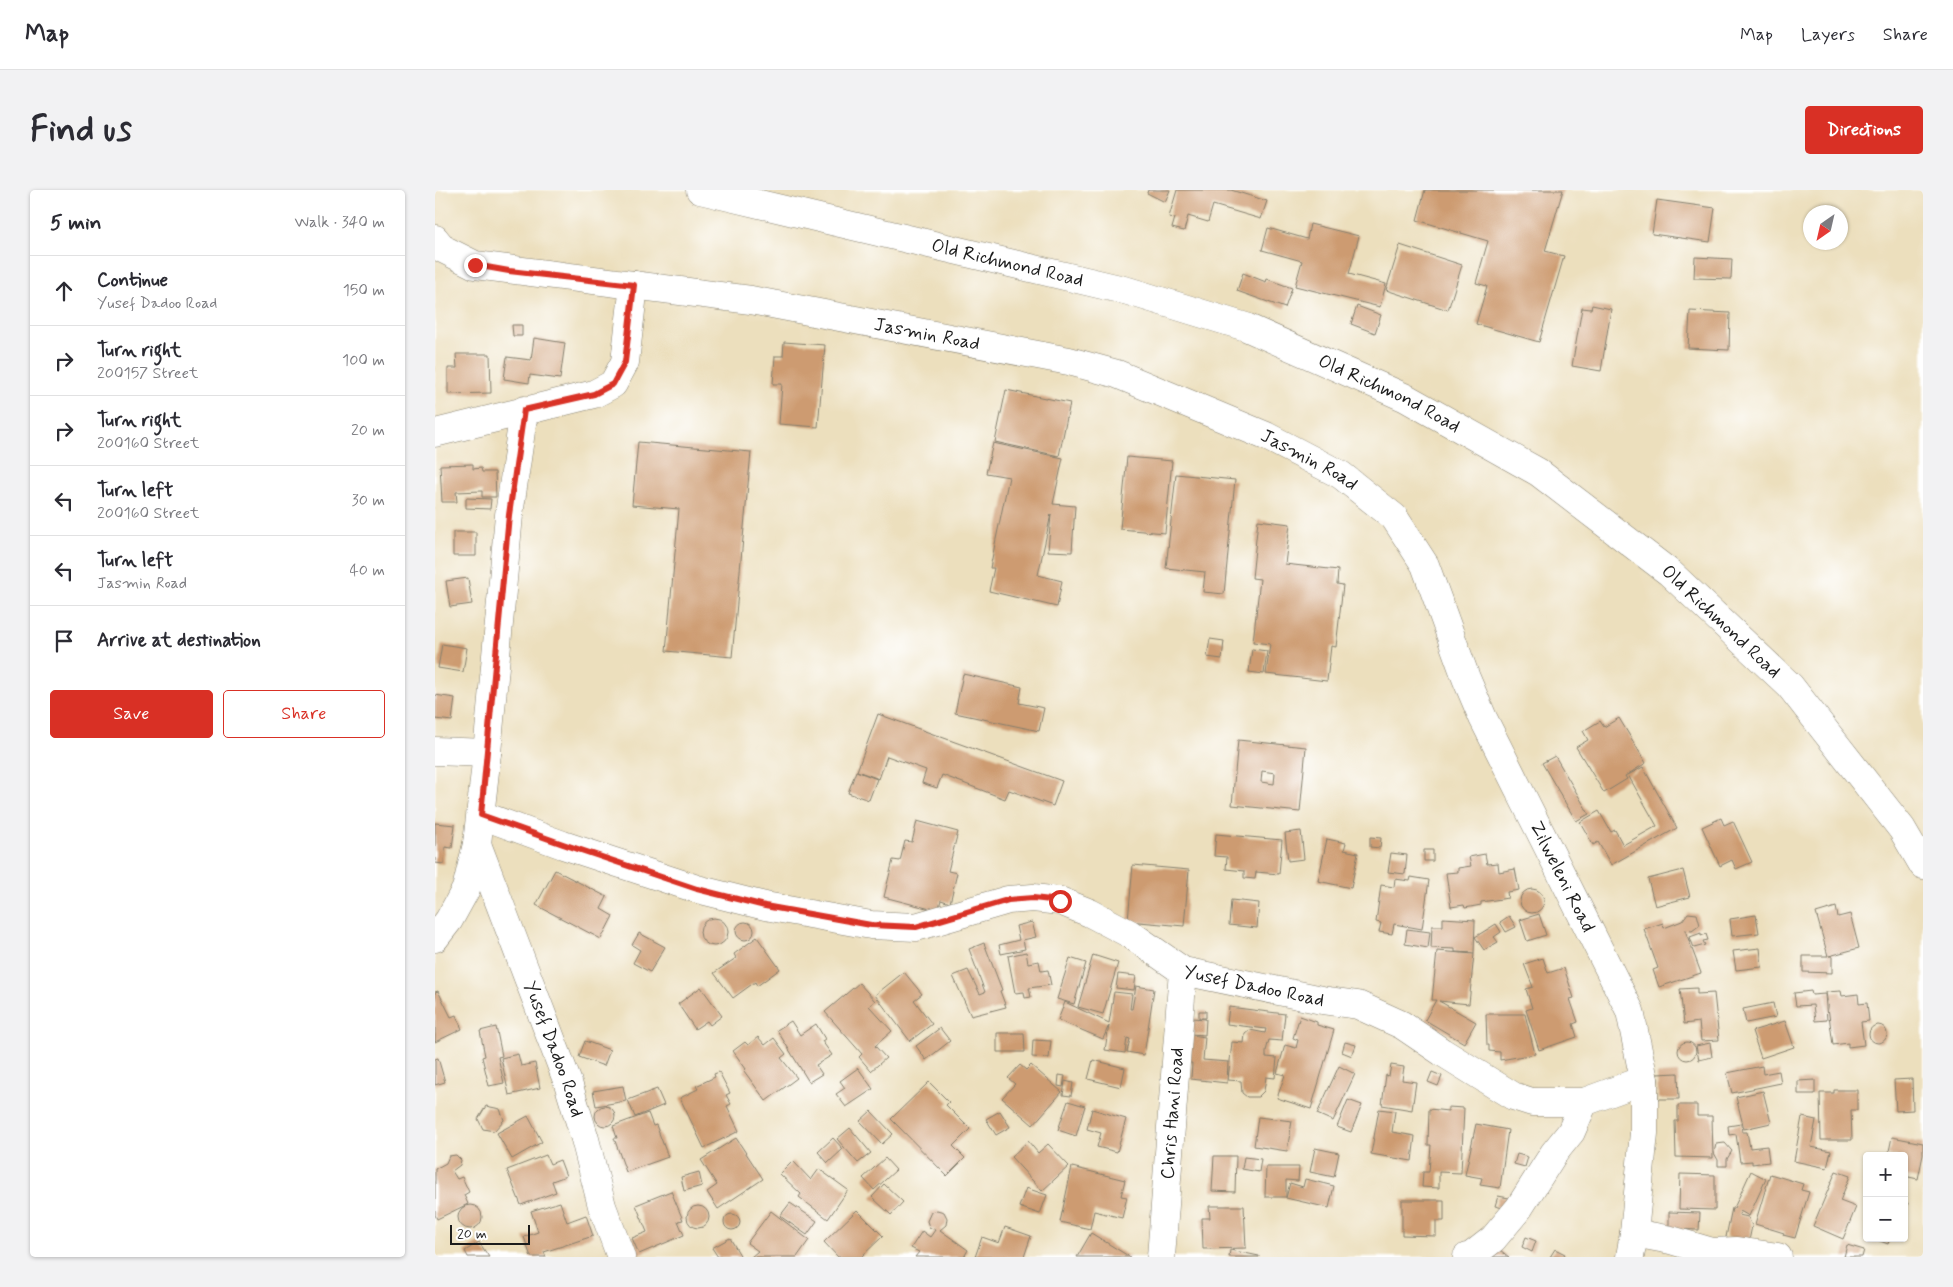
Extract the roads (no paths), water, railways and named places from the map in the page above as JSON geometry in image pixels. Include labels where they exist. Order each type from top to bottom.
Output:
[{"type":"street","name":"Old Richmond Road","points":[[700,190],[1128,291],[1246,327],[1414,402],[1538,472],[1670,573],[1790,686],[1902,829],[1923,865]]},
{"type":"street","name":"Jasmin Road","points":[[438,245],[475,265],[509,271],[751,300],[1039,354],[1117,374],[1266,436],[1341,475],[1394,517]]},
{"type":"street","points":[[435,433],[594,394],[613,384],[625,362],[634,285]]},
{"type":"street","points":[[435,938],[449,920],[466,889],[477,844],[509,515],[524,410]]},
{"type":"street","name":"Zilweleni Road","points":[[1394,517],[1425,565],[1466,678],[1483,718],[1630,1011],[1645,1080],[1644,1133],[1632,1245]]},
{"type":"street","points":[[435,751],[487,753]]},
{"type":"street","name":"Yusef Dadoo Road","points":[[481,815],[697,889],[765,906],[871,925],[916,927],[1008,900],[1033,898],[1060,901],[1091,913],[1130,934],[1183,971],[1322,1000],[1358,1005],[1402,1025],[1513,1096],[1532,1102],[1584,1102],[1645,1080]]},
{"type":"street","name":"Yusef Dadoo Road","points":[[477,844],[568,1083],[585,1139],[601,1206],[621,1257]]},
{"type":"street","name":"Chris Hani Road","points":[[1161,1257],[1183,971]]},
{"type":"street","points":[[1467,1257],[1470,1257],[1493,1239],[1519,1208],[1554,1154],[1571,1132],[1584,1102]]},
{"type":"street","points":[[1632,1245],[1671,1240],[1712,1252],[1737,1251],[1778,1257]]}]
